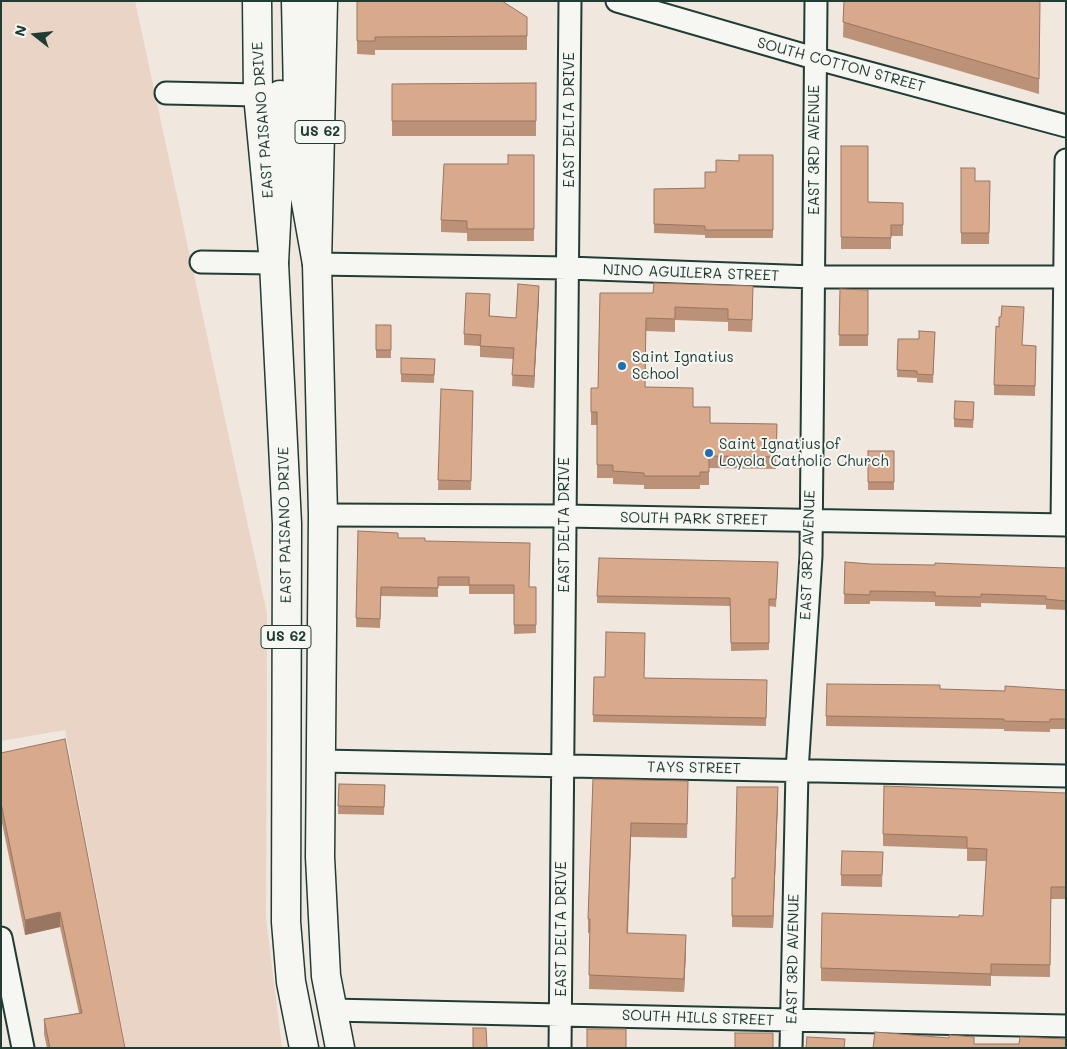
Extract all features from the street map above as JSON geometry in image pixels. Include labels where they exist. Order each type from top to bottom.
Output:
[{"type":"main road","name":"EAST PAISANO DRIVE","points":[[257,1],[258,95],[274,263],[287,524],[286,922],[291,982],[304,1048]]},
{"type":"main road","points":[[274,263],[279,165],[280,1]]},
{"type":"main road","points":[[296,1],[299,143],[302,180],[317,264]]},
{"type":"main road","name":"US 62","points":[[323,1],[317,264],[323,515],[322,916],[326,976],[331,1010],[340,1048]]},
{"type":"street","name":"EAST DELTA DRIVE","points":[[560,1048],[570,1]]},
{"type":"street","name":"SOUTH COTTON STREET","points":[[617,1],[814,58],[1066,126]]},
{"type":"street","name":"EAST 3RD AVENUE","points":[[791,1048],[797,771],[811,521],[816,1]]},
{"type":"street","points":[[166,93],[258,95]]},
{"type":"street","points":[[1064,525],[1066,160]]},
{"type":"street","points":[[200,262],[274,263]]},
{"type":"street","name":"NINO AGUILERA STREET","points":[[317,264],[568,268],[813,277],[1065,277]]},
{"type":"street","name":"SOUTH PARK STREET","points":[[323,515],[564,516],[1064,525]]},
{"type":"street","name":"TAYS STREET","points":[[322,761],[1066,776]]},
{"type":"street","points":[[2,946],[23,1048]]},
{"type":"street","name":"SOUTH HILLS STREET","points":[[331,1010],[1066,1026]]},
{"type":"shaded area","points":[[1,1],[135,1],[267,614],[266,918],[282,1048],[126,1048],[65,730],[1,741]]},
{"type":"building","points":[[357,1],[502,1],[527,17],[527,36],[375,37],[375,41],[357,41]]},
{"type":"building","points":[[844,1],[1040,1],[1039,79],[843,22]]},
{"type":"building","points":[[536,83],[536,121],[392,121],[392,84]]},
{"type":"building","points":[[841,146],[868,146],[868,202],[903,203],[903,225],[891,225],[891,238],[841,237]]},
{"type":"building","points":[[508,155],[534,155],[534,229],[467,229],[467,221],[441,220],[444,164],[508,164]]},
{"type":"building","points":[[739,155],[773,155],[773,230],[705,230],[705,226],[654,224],[654,189],[705,188],[705,172],[716,172],[716,160],[739,161]]},
{"type":"building","points":[[961,168],[975,168],[975,181],[990,181],[989,233],[961,233]]},
{"type":"building","points":[[654,283],[753,286],[752,320],[728,319],[728,309],[675,307],[675,319],[646,318],[645,387],[693,388],[693,407],[710,407],[710,423],[777,424],[776,457],[709,456],[709,472],[700,472],[700,476],[644,476],[644,473],[613,471],[613,465],[597,465],[597,412],[591,412],[591,388],[598,388],[600,293],[653,293]]},
{"type":"building","points":[[518,284],[539,286],[534,376],[512,375],[514,348],[480,346],[481,335],[464,334],[466,293],[490,294],[489,316],[516,318]]},
{"type":"building","points":[[840,289],[868,290],[868,335],[839,335]]},
{"type":"building","points":[[1002,306],[1024,307],[1022,345],[1036,346],[1035,386],[994,385],[996,326],[999,327]]},
{"type":"building","points":[[376,325],[391,325],[391,350],[376,350]]},
{"type":"building","points":[[919,331],[935,332],[933,375],[917,374],[917,371],[897,370],[898,339],[919,339]]},
{"type":"building","points":[[401,358],[435,359],[434,375],[401,374]]},
{"type":"building","points":[[441,389],[473,391],[471,481],[438,480]]},
{"type":"building","points":[[955,401],[974,402],[973,420],[954,419]]},
{"type":"building","points":[[868,451],[894,451],[894,482],[868,482]]},
{"type":"building","points":[[358,531],[398,533],[398,538],[425,538],[425,541],[530,543],[529,587],[536,587],[536,625],[514,625],[514,585],[469,585],[469,577],[438,577],[438,588],[381,587],[380,619],[356,618]]},
{"type":"building","points":[[599,558],[778,562],[776,599],[769,599],[769,643],[731,643],[730,598],[597,596]]},
{"type":"building","points":[[845,562],[1066,568],[1066,601],[1046,599],[1046,596],[981,594],[981,597],[935,596],[935,592],[870,591],[870,595],[844,594]]},
{"type":"building","points":[[606,632],[645,633],[644,678],[767,680],[766,718],[593,715],[594,677],[605,677]]},
{"type":"building","points":[[827,684],[940,685],[940,689],[1005,691],[1005,686],[1066,690],[1066,719],[1050,719],[1050,722],[1004,721],[1004,719],[826,716]]},
{"type":"building","points":[[65,739],[125,1048],[50,1048],[44,1019],[82,1013],[60,912],[25,920],[1,803],[1,753]]},
{"type":"building","points":[[593,779],[688,781],[687,824],[631,823],[627,933],[686,935],[684,979],[589,975],[590,919],[588,919]]},
{"type":"building","points":[[339,784],[385,785],[384,807],[338,806]]},
{"type":"building","points":[[884,786],[1066,793],[1066,887],[1051,887],[1050,965],[991,964],[991,974],[821,968],[822,913],[983,916],[987,849],[967,848],[967,837],[883,834]]},
{"type":"building","points":[[737,787],[778,787],[773,916],[732,916],[732,878],[735,878]]},
{"type":"building","points":[[842,851],[883,852],[882,875],[841,875]]},
{"type":"building","points":[[473,1028],[486,1028],[487,1048],[473,1048]]},
{"type":"building","points":[[587,1029],[626,1029],[626,1048],[587,1048]]},
{"type":"building","points":[[875,1032],[949,1038],[949,1035],[974,1037],[974,1044],[1019,1044],[1020,1037],[1066,1039],[1066,1048],[873,1048]]},
{"type":"building","points":[[735,1033],[773,1033],[773,1048],[735,1048]]},
{"type":"building","points":[[807,1037],[845,1039],[844,1048],[806,1048]]},
{"type":"place","name":"Saint Ignatius School","points":[[622,366]]},
{"type":"place","name":"Saint Ignatius of Loyola Catholic Church","points":[[709,453]]}]
